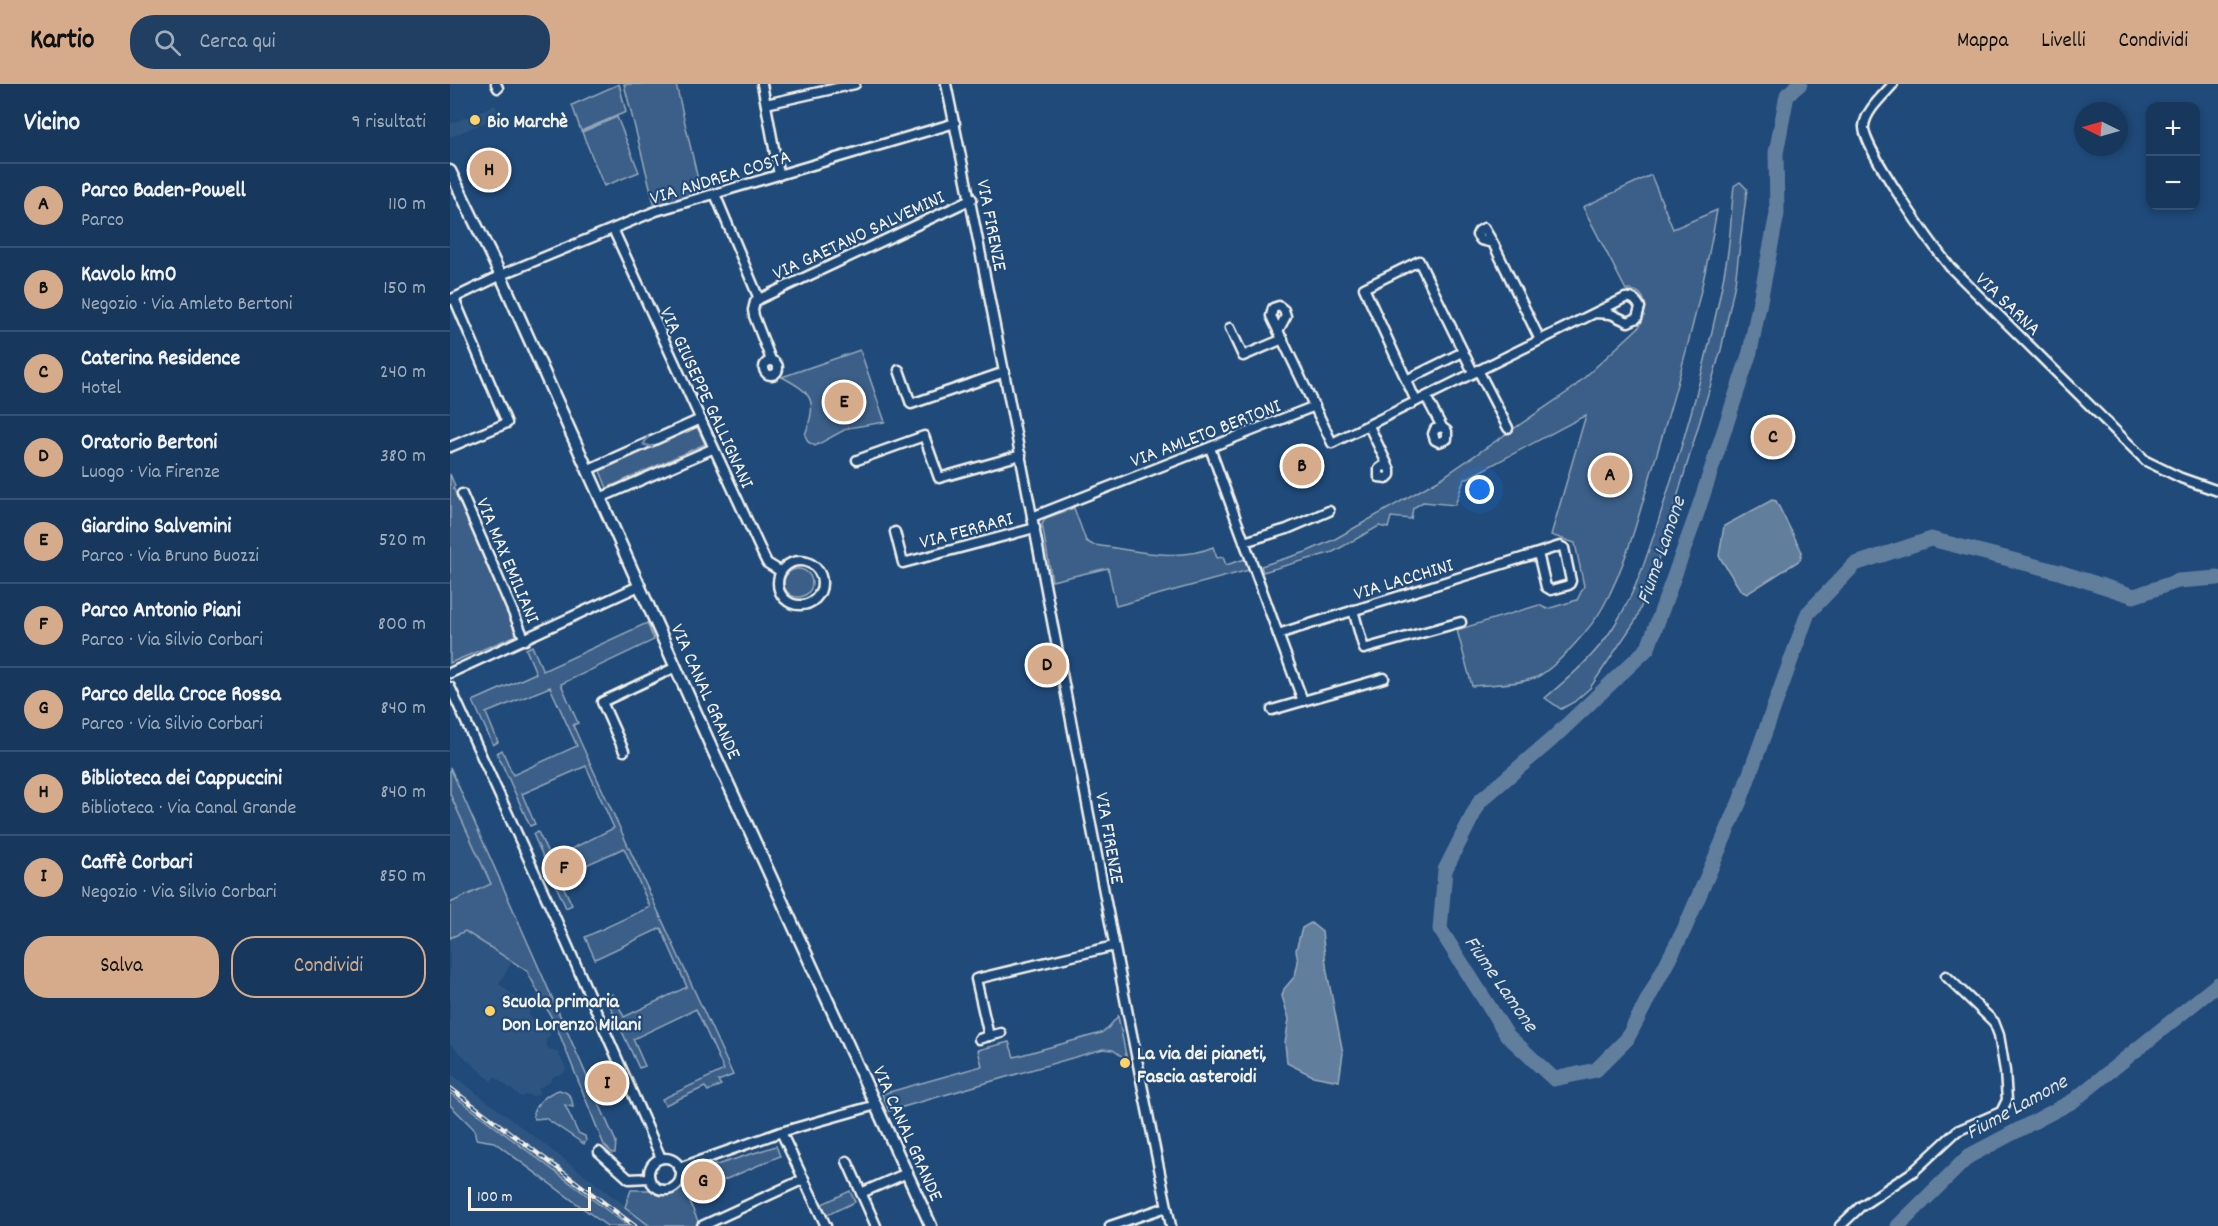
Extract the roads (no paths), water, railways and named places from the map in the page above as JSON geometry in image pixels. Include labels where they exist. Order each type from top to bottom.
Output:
[{"type":"main road","name":"VIA CANAL GRANDE","points":[[450,171],[501,276],[639,586],[931,1226]]},
{"type":"street","points":[[762,84],[779,175]]},
{"type":"street","points":[[766,104],[855,84]]},
{"type":"street","name":"VIA FIRENZE","points":[[946,84],[972,199],[1114,946],[1171,1226]]},
{"type":"street","name":"VIA SARNA","points":[[1893,84],[1866,118],[1865,138],[1924,234],[1944,260],[2146,461],[2181,478],[2218,491]]},
{"type":"street","name":"VIA ANDREA COSTA","points":[[452,299],[656,211],[955,123]]},
{"type":"street","name":"VIA GAETANO SALVEMINI","points":[[715,194],[759,299]]},
{"type":"street","name":"VIA GAETANO SALVEMINI","points":[[771,360],[753,310],[755,302],[972,199]]},
{"type":"street","name":"VIA GIUSEPPE GALLIGNANI","points":[[613,230],[701,419],[712,449],[764,557],[772,567],[780,572]]},
{"type":"street","points":[[1493,243],[1540,340]]},
{"type":"street","points":[[1416,401],[1364,288],[1419,261],[1463,352],[1508,428]]},
{"type":"street","points":[[1230,328],[1242,356],[1280,335],[1332,443],[1612,304],[1631,297],[1640,307],[1637,318],[1628,322],[1611,314],[1595,313]]},
{"type":"street","points":[[450,447],[507,423],[452,299]]},
{"type":"street","points":[[1406,380],[1463,352]]},
{"type":"street","points":[[899,370],[912,404],[1005,372]]},
{"type":"street","points":[[1426,397],[1442,427]]},
{"type":"street","name":"VIA AMLETO BERTONI","points":[[1032,517],[1315,406]]},
{"type":"street","points":[[587,470],[701,419]]},
{"type":"street","points":[[1369,426],[1388,467]]},
{"type":"street","points":[[858,460],[924,436],[939,478],[1021,455]]},
{"type":"street","points":[[1209,448],[1303,701]]},
{"type":"street","points":[[600,498],[712,449]]},
{"type":"street","name":"VIA MAX EMILIANI","points":[[462,494],[525,640]]},
{"type":"street","points":[[1244,542],[1287,529],[1329,511]]},
{"type":"street","name":"VIA FERRARI","points":[[895,532],[903,563],[1035,528]]},
{"type":"street","name":"VIA LACCHINI","points":[[1278,634],[1560,546],[1564,548],[1571,581],[1569,585],[1551,590],[1546,587],[1538,553]]},
{"type":"street","name":"VIA GIUSEPPE GALLIGNANI","points":[[790,562],[811,563],[822,581],[818,595],[806,604],[791,603],[780,593],[777,578],[780,572],[790,562]]},
{"type":"street","name":"VIA MAX EMILIANI","points":[[450,673],[639,586]]},
{"type":"street","points":[[1353,610],[1364,650],[1461,622]]},
{"type":"street","points":[[624,751],[602,702],[676,667]]},
{"type":"street","points":[[1272,710],[1384,678]]},
{"type":"street","points":[[450,687],[560,927],[661,1158]]},
{"type":"street","points":[[989,1036],[976,979],[1114,946]]},
{"type":"street","points":[[1840,1226],[1860,1207],[1914,1171],[1957,1131],[2001,1112],[2007,1100],[1999,1035],[1994,1022],[1946,976]]},
{"type":"street","points":[[979,1039],[1001,1033]]},
{"type":"street","points":[[679,1168],[781,1132],[876,1105]]},
{"type":"street","points":[[781,1132],[826,1226]]},
{"type":"street","points":[[599,1152],[629,1179],[649,1178]]},
{"type":"street","points":[[661,1158],[674,1161],[679,1168],[679,1181],[668,1190],[654,1186],[649,1178],[650,1168],[661,1158]]},
{"type":"street","points":[[847,1161],[876,1226]]},
{"type":"street","points":[[861,1192],[908,1173]]},
{"type":"street","points":[[702,1226],[804,1179]]},
{"type":"street","points":[[1110,1226],[1167,1207]]},
{"type":"waterway","name":"Fiume Lamone","points":[[1800,84],[1787,95],[1776,153],[1777,214],[1750,352],[1696,516],[1648,648],[1551,740],[1480,801],[1445,870],[1440,929],[1507,1035],[1554,1079],[1596,1070],[1627,1039],[1684,930],[1740,801],[1808,613],[1855,564],[1931,539],[2059,572],[2134,596],[2178,581],[2218,578]]},
{"type":"waterway","name":"Fiume Lamone","points":[[1898,1226],[1969,1156],[2073,1101],[2218,984]]},
{"type":"railway","points":[[450,1088],[635,1226]]},
{"type":"place","name":"Bio Marchè","points":[[475,120]]},
{"type":"place","name":"Biblioteca dei Cappuccini","points":[[489,170]]},
{"type":"place","name":"Giardino Salvemini","points":[[844,402]]},
{"type":"place","name":"Caterina Residence","points":[[1773,437]]},
{"type":"place","name":"Kavolo km0","points":[[1302,466]]},
{"type":"place","name":"Parco Baden-Powell","points":[[1610,475]]},
{"type":"place","name":"Oratorio Bertoni","points":[[1047,665]]},
{"type":"place","name":"Parco Antonio Piani","points":[[564,868]]},
{"type":"place","name":"Scuola primaria Don Lorenzo Milani","points":[[490,1011]]},
{"type":"place","name":"La via dei pianeti, Fascia asteroidi","points":[[1125,1063]]},
{"type":"place","name":"Caffè Corbari","points":[[607,1083]]},
{"type":"place","name":"Parco della Croce Rossa","points":[[703,1181]]}]
